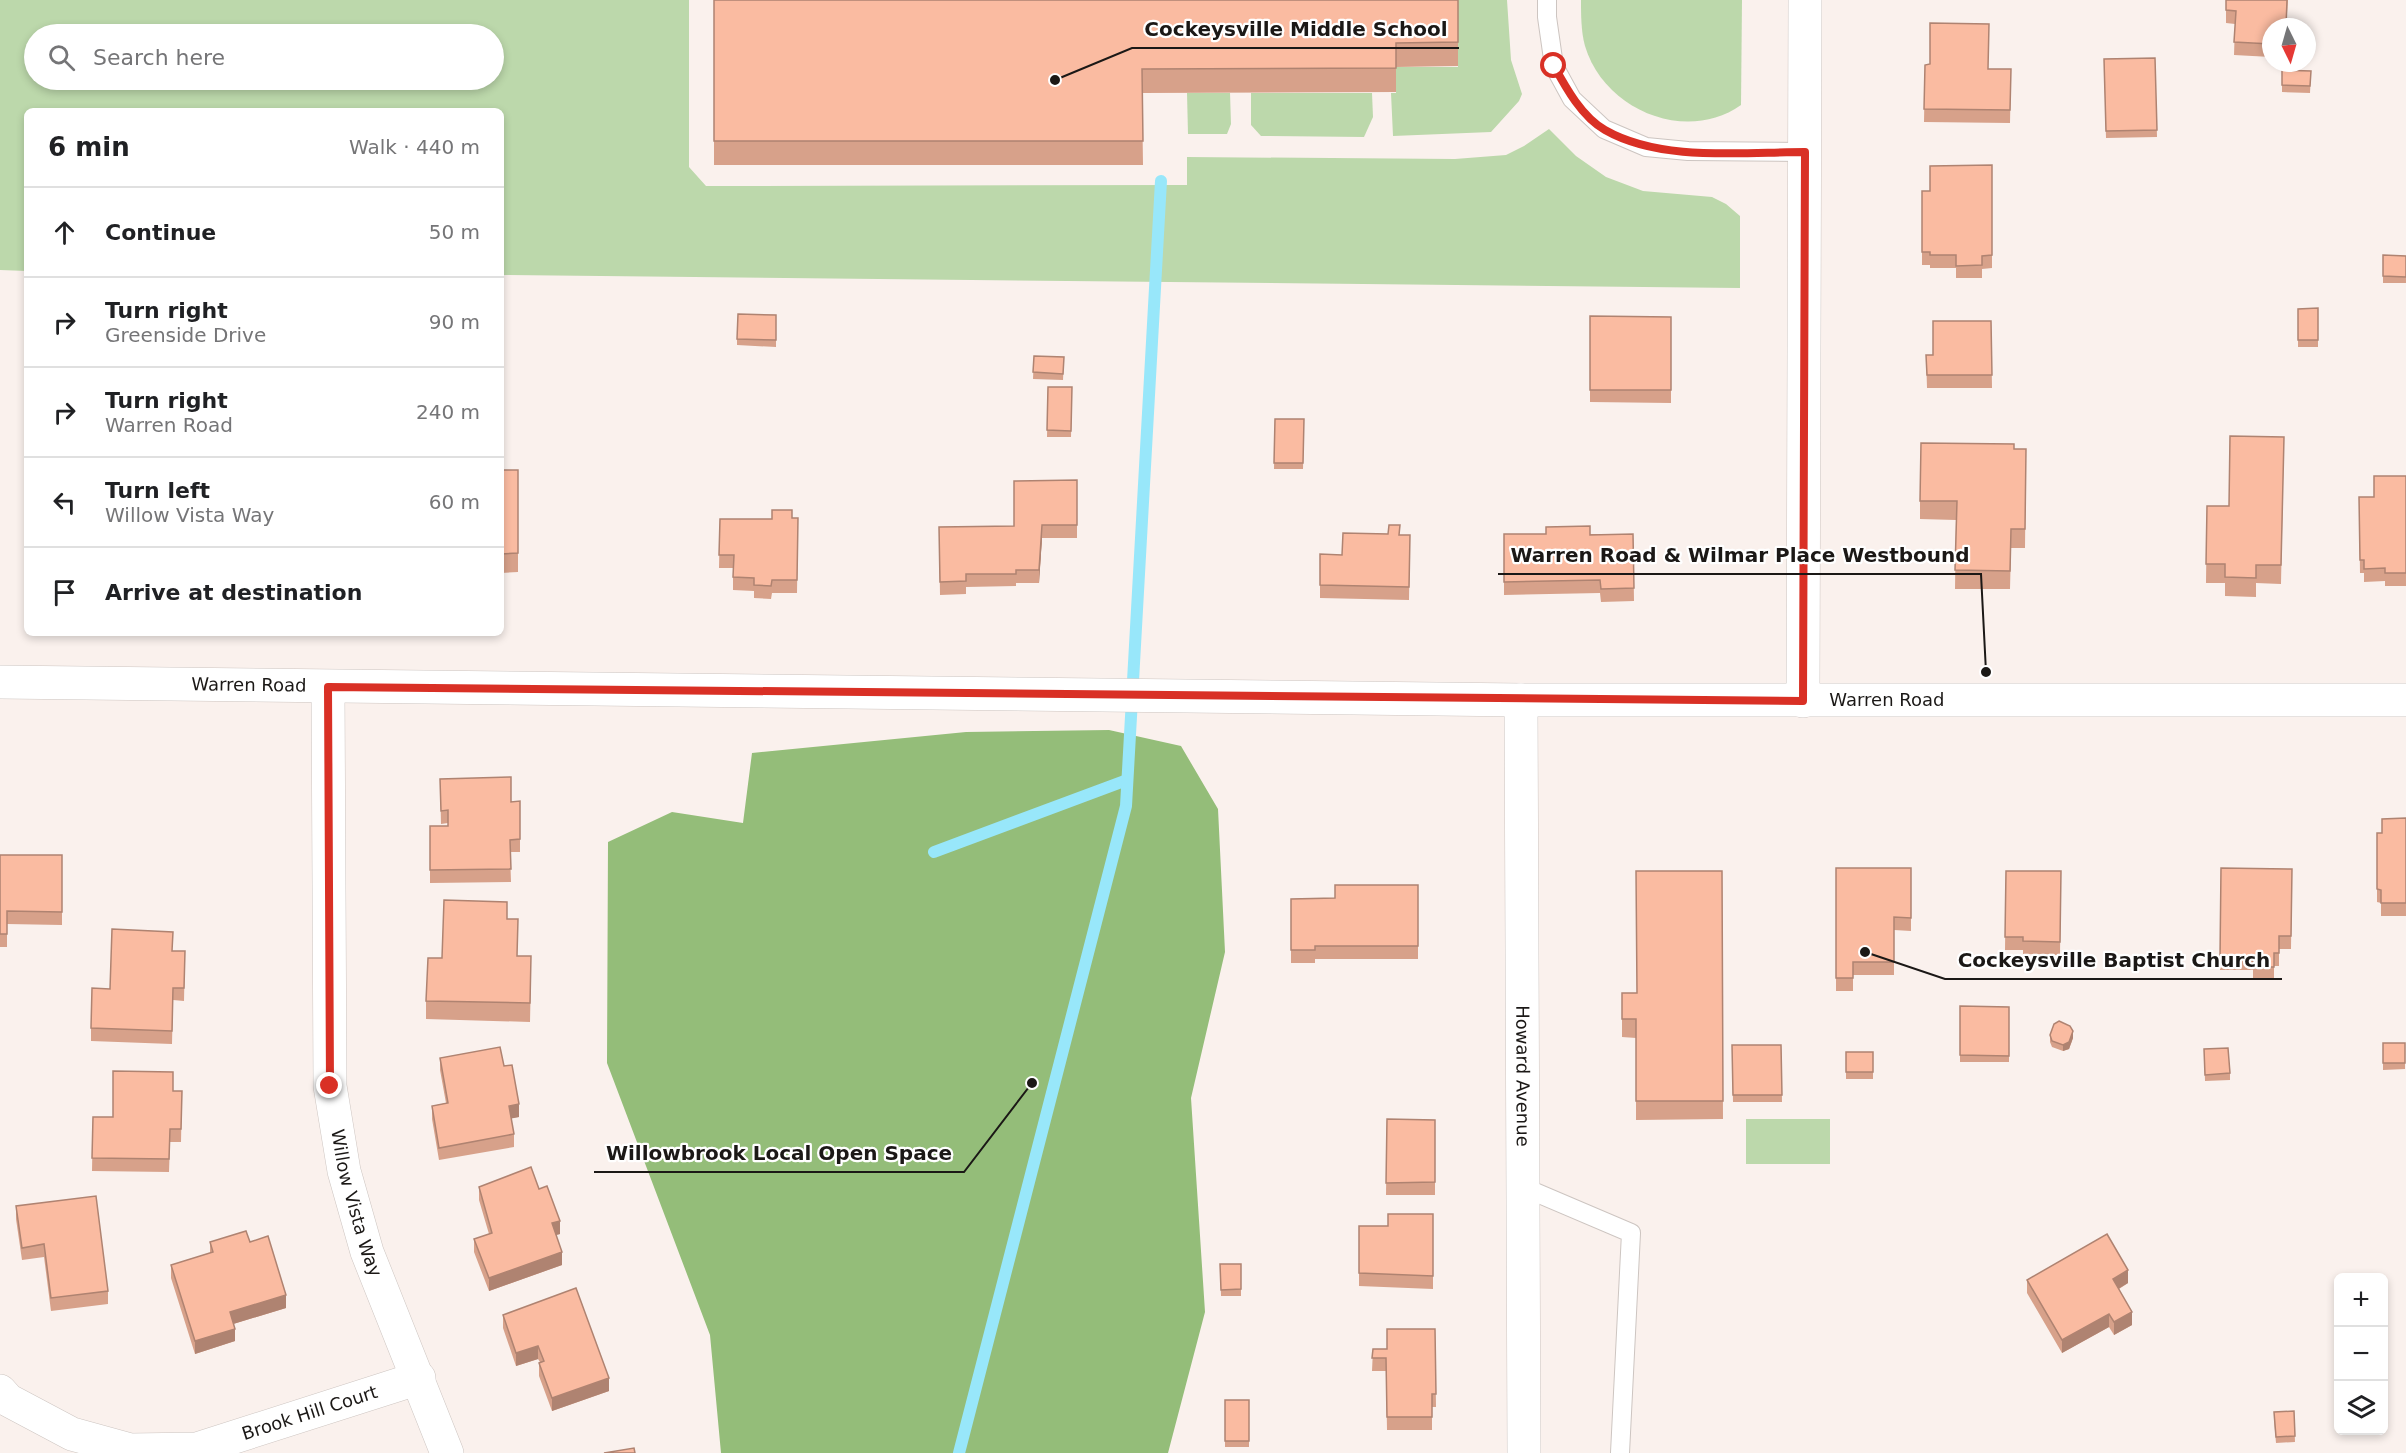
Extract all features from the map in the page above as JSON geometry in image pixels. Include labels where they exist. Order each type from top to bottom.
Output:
[{"type":"street","points":[[1803,701],[1805,0]]},
{"type":"street","name":"Warren Road","points":[[0,682],[1521,700],[2406,700]]},
{"type":"street","name":"Willow Vista Way","points":[[328,687],[330,1086],[344,1171],[367,1252],[447,1453]]},
{"type":"street","name":"Howard Avenue","points":[[1521,700],[1524,1453]]},
{"type":"street","name":"Brook Hill Court","points":[[0,1391],[8,1400],[72,1434],[130,1450],[197,1449],[419,1378]]},
{"type":"lane","points":[[1547,0],[1554,66],[1572,99],[1604,129],[1646,147],[1688,151],[1805,152]]},
{"type":"lane","points":[[1523,1187],[1631,1233],[1620,1453]]},
{"type":"green space","points":[[0,0],[689,0],[689,167],[706,186],[1187,185],[1187,157],[1455,159],[1506,155],[1549,129],[1576,156],[1606,177],[1643,191],[1712,197],[1726,204],[1740,216],[1740,288],[504,275],[504,108],[24,108],[24,271],[0,270]]},
{"type":"green space","points":[[1458,0],[1507,0],[1511,60],[1522,94],[1519,101],[1491,132],[1393,136],[1391,93],[1396,93],[1396,67],[1458,67]]},
{"type":"green space","points":[[1581,0],[1742,0],[1741,105],[1719,116],[1696,121],[1672,120],[1650,114],[1628,103],[1610,88],[1595,69],[1585,46]]},
{"type":"green space","points":[[1187,93],[1230,93],[1231,124],[1227,134],[1188,134]]},
{"type":"green space","points":[[1251,93],[1372,93],[1373,117],[1364,137],[1261,136],[1251,125]]},
{"type":"green space","points":[[1109,730],[1181,746],[1218,809],[1225,952],[1191,1098],[1205,1312],[1168,1453],[721,1453],[710,1335],[607,1063],[608,842],[672,812],[743,823],[752,753],[966,732]]},
{"type":"green space","points":[[1746,1119],[1830,1119],[1830,1164],[1746,1164]]},
{"type":"building","points":[[714,0],[1458,0],[1458,42],[1396,43],[1396,68],[1142,69],[1143,141],[714,141]]},
{"type":"building","points":[[2226,0],[2287,0],[2286,18],[2262,18],[2262,44],[2234,42],[2236,11],[2226,10]]},
{"type":"building","points":[[1930,23],[1989,24],[1988,69],[2011,69],[2010,110],[1924,109],[1925,65],[1930,64]]},
{"type":"building","points":[[2155,58],[2157,130],[2106,131],[2104,59]]},
{"type":"building","points":[[2282,72],[2311,72],[2310,86],[2282,85]]},
{"type":"building","points":[[1992,165],[1992,255],[1982,256],[1982,265],[1956,266],[1956,255],[1930,255],[1930,252],[1922,252],[1922,191],[1930,191],[1930,166]]},
{"type":"building","points":[[2383,255],[2406,256],[2406,277],[2383,276]]},
{"type":"building","points":[[2318,308],[2318,340],[2298,340],[2298,309]]},
{"type":"building","points":[[738,314],[776,315],[776,340],[737,339]]},
{"type":"building","points":[[1590,316],[1671,317],[1671,390],[1590,390]]},
{"type":"building","points":[[1933,321],[1991,321],[1992,375],[1927,375],[1926,355],[1933,355]]},
{"type":"building","points":[[1034,356],[1064,357],[1063,374],[1033,372]]},
{"type":"building","points":[[1048,387],[1072,387],[1071,431],[1047,430]]},
{"type":"building","points":[[1275,419],[1304,419],[1303,463],[1274,463]]},
{"type":"building","points":[[2230,436],[2284,437],[2281,565],[2256,565],[2256,578],[2225,577],[2225,564],[2206,564],[2207,506],[2229,506]]},
{"type":"building","points":[[1921,443],[2014,444],[2014,449],[2026,449],[2025,529],[2011,529],[2010,571],[1955,570],[1957,501],[1920,501]]},
{"type":"building","points":[[504,470],[518,470],[518,553],[504,554]]},
{"type":"building","points":[[2374,476],[2406,476],[2406,573],[2385,573],[2385,568],[2364,569],[2364,560],[2360,560],[2359,497],[2374,497]]},
{"type":"building","points":[[1077,480],[1077,525],[1042,525],[1039,570],[1016,570],[1016,574],[966,574],[966,581],[940,582],[939,527],[1014,526],[1014,481]]},
{"type":"building","points":[[772,510],[792,510],[792,518],[798,518],[797,580],[772,580],[771,586],[754,585],[754,578],[733,577],[734,555],[719,555],[720,519],[772,519]]},
{"type":"building","points":[[1389,525],[1400,525],[1399,535],[1410,535],[1409,587],[1320,585],[1320,554],[1342,555],[1343,533],[1388,534]]},
{"type":"building","points":[[1590,526],[1590,535],[1633,534],[1634,588],[1601,589],[1600,580],[1504,582],[1504,534],[1546,534],[1546,527]]},
{"type":"building","points":[[511,777],[511,802],[520,801],[520,839],[510,840],[511,869],[430,870],[430,826],[448,826],[448,810],[441,811],[440,779]]},
{"type":"building","points":[[2406,818],[2406,903],[2381,903],[2381,890],[2377,889],[2377,833],[2382,833],[2382,819]]},
{"type":"building","points":[[0,855],[62,855],[62,912],[7,911],[7,934],[0,934]]},
{"type":"building","points":[[1836,868],[1911,868],[1911,918],[1894,917],[1894,962],[1853,962],[1853,978],[1836,978]]},
{"type":"building","points":[[2221,868],[2292,869],[2291,936],[2279,936],[2279,953],[2274,953],[2274,967],[2253,967],[2253,958],[2220,958]]},
{"type":"building","points":[[1636,871],[1722,871],[1723,1101],[1636,1101],[1636,1019],[1622,1019],[1622,993],[1637,993]]},
{"type":"building","points":[[2006,871],[2061,871],[2060,942],[2023,941],[2023,937],[2005,937]]},
{"type":"building","points":[[1335,885],[1418,885],[1418,946],[1315,946],[1315,950],[1291,950],[1291,899],[1335,898]]},
{"type":"building","points":[[444,900],[507,902],[507,919],[518,919],[517,956],[531,956],[530,1003],[426,1001],[428,958],[442,958]]},
{"type":"building","points":[[112,929],[173,932],[172,951],[185,951],[184,988],[173,988],[172,1031],[91,1028],[92,988],[110,989]]},
{"type":"building","points":[[1960,1006],[2009,1007],[2009,1056],[1960,1055]]},
{"type":"building","points":[[2059,1021],[2070,1026],[2073,1031],[2069,1042],[2063,1045],[2052,1041],[2050,1035],[2054,1024]]},
{"type":"building","points":[[2383,1043],[2405,1043],[2405,1063],[2383,1063]]},
{"type":"building","points":[[1732,1045],[1781,1045],[1782,1095],[1733,1095]]},
{"type":"building","points":[[500,1047],[504,1066],[512,1065],[519,1104],[509,1106],[514,1134],[439,1148],[432,1106],[448,1103],[440,1058]]},
{"type":"building","points":[[2228,1048],[2230,1073],[2205,1075],[2204,1049]]},
{"type":"building","points":[[1846,1052],[1873,1052],[1873,1072],[1846,1072]]},
{"type":"building","points":[[113,1071],[173,1072],[173,1091],[182,1091],[181,1129],[170,1129],[169,1159],[92,1158],[93,1117],[113,1117]]},
{"type":"building","points":[[1387,1119],[1435,1120],[1435,1182],[1386,1183]]},
{"type":"building","points":[[531,1167],[539,1189],[547,1186],[560,1221],[552,1223],[562,1252],[489,1278],[474,1239],[492,1233],[479,1187]]},
{"type":"building","points":[[96,1196],[108,1291],[51,1298],[44,1244],[22,1248],[16,1206]]},
{"type":"building","points":[[1388,1214],[1433,1214],[1433,1276],[1359,1273],[1359,1226],[1388,1226]]},
{"type":"building","points":[[246,1231],[250,1242],[268,1236],[286,1295],[230,1312],[235,1329],[195,1341],[171,1265],[213,1252],[210,1242]]},
{"type":"building","points":[[2107,1234],[2128,1270],[2113,1279],[2132,1312],[2114,1322],[2109,1314],[2062,1340],[2027,1280]]},
{"type":"building","points":[[1220,1264],[1241,1264],[1241,1289],[1221,1290]]},
{"type":"building","points":[[576,1288],[609,1378],[552,1398],[539,1363],[544,1361],[538,1346],[516,1353],[503,1315]]},
{"type":"building","points":[[1387,1329],[1435,1329],[1436,1394],[1432,1394],[1432,1417],[1387,1417],[1386,1358],[1372,1358],[1373,1349],[1387,1349]]},
{"type":"building","points":[[1225,1400],[1249,1400],[1249,1441],[1225,1441]]},
{"type":"building","points":[[2294,1411],[2295,1436],[2276,1437],[2274,1412]]},
{"type":"building","points":[[634,1448],[635,1453],[604,1453]]},
{"type":"waterway","points":[[959,1453],[1126,806],[1161,181]]},
{"type":"waterway","points":[[934,852],[1127,780]]},
{"type":"place","name":"Cockeysville Middle School","points":[[1055,80]]},
{"type":"place","name":"Warren Road & Wilmar Place Westbound","points":[[1986,672]]},
{"type":"place","name":"Cockeysville Baptist Church","points":[[1865,952]]},
{"type":"place","name":"Willowbrook Local Open Space","points":[[1032,1083]]},
{"type":"route","points":[[330,1086],[328,687],[1803,701],[1805,152],[1688,151],[1646,147],[1604,129],[1572,99],[1554,66]]}]
